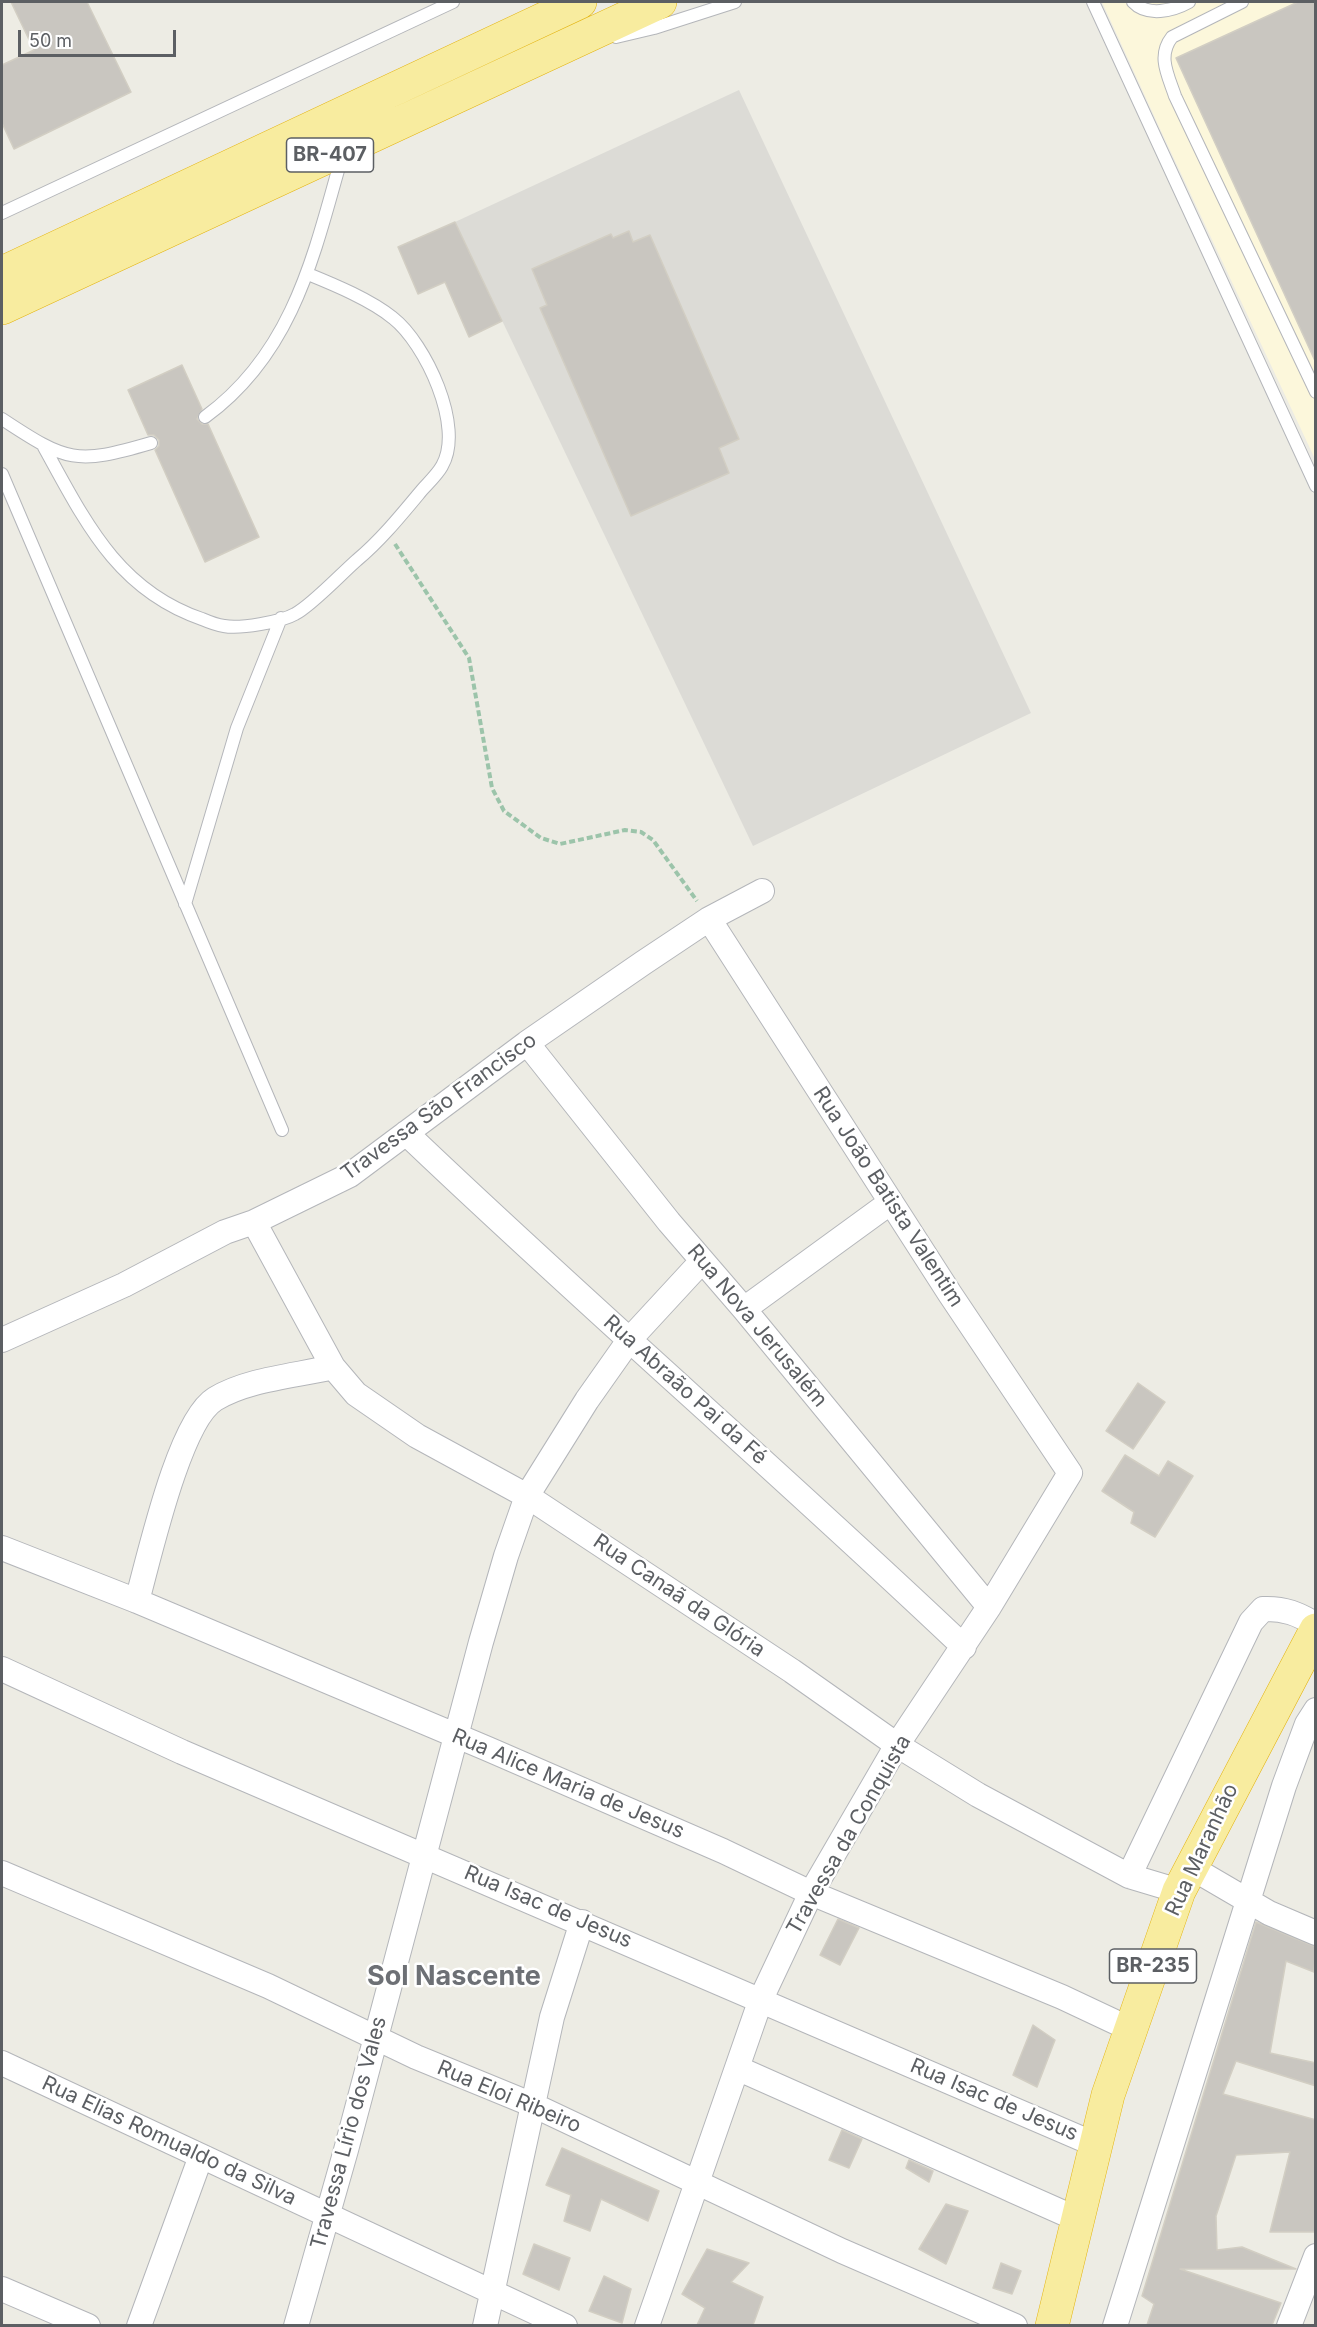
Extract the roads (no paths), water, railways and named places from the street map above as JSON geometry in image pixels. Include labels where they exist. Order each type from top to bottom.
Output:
[{"type":"highway","name":"BR-407","points":[[2,273],[580,2]]},
{"type":"highway","name":"BR-407","points":[[2,308],[660,2]]},
{"type":"highway","name":"Rua Maranhão","points":[[1052,2325],[1094,2144],[1130,2030],[1186,1880],[1238,1773],[1316,1627]]},
{"type":"street","name":"Travessa São Francisco","points":[[2,1340],[124,1285],[225,1232],[254,1222],[350,1175],[527,1043],[709,919],[762,891]]},
{"type":"street","name":"Rua João Batista Valentim","points":[[709,919],[891,1202],[1070,1473]]},
{"type":"street","name":"Rua Nova Jerusalém","points":[[527,1043],[669,1222],[744,1309],[989,1607]]},
{"type":"street","name":"Rua Abraão Pai da Fé","points":[[406,1133],[541,1262],[777,1472],[964,1647]]},
{"type":"street","points":[[744,1309],[891,1202]]},
{"type":"street","name":"Rua Canaã da Glória","points":[[254,1222],[333,1367],[356,1394],[392,1419],[527,1496],[792,1671],[897,1745],[997,1806],[1129,1876],[1186,1880],[1249,1900],[1269,1913],[1316,1934]]},
{"type":"street","name":"Travessa Lírio dos Vales","points":[[296,2325],[506,1556],[527,1496],[587,1400],[630,1339],[702,1261]]},
{"type":"street","points":[[137,1601],[165,1501],[196,1419],[213,1400],[236,1389],[333,1367]]},
{"type":"street","name":"Travessa da Conquista","points":[[647,2325],[761,1999],[811,1893],[897,1745],[964,1647],[1070,1473]]},
{"type":"street","name":"Rua Alice Maria de Jesus","points":[[2,1548],[137,1601],[723,1851],[811,1893],[1045,1990],[1130,2030]]},
{"type":"street","points":[[1129,1876],[1251,1622],[1263,1610],[1274,1609],[1294,1613],[1316,1627]]},
{"type":"street","name":"Rua Isac de Jesus","points":[[2,1669],[153,1739],[426,1854],[1094,2144]]},
{"type":"street","points":[[1115,2325],[1284,1786],[1307,1724],[1316,1710]]},
{"type":"street","name":"Rua Eloi Ribeiro","points":[[2,1873],[257,1982],[416,2057],[533,2105],[842,2251],[1011,2325]]},
{"type":"street","points":[[485,2325],[552,2017],[582,1922]]},
{"type":"street","name":"Rua Elias Romualdo da Silva","points":[[2,2063],[565,2325]]},
{"type":"street","points":[[737,2068],[1077,2220]]},
{"type":"street","points":[[139,2325],[201,2156]]},
{"type":"street","points":[[1289,2325],[1316,2256]]},
{"type":"street","points":[[2,2289],[88,2325]]},
{"type":"lane","points":[[2,213],[453,2]]},
{"type":"lane","points":[[551,53],[654,28],[735,2]]},
{"type":"lane","points":[[1093,2],[1316,486]]},
{"type":"lane","points":[[1133,2],[1138,7],[1150,11],[1174,9],[1189,2]]},
{"type":"lane","points":[[1242,2],[1172,37],[1165,46],[1163,57],[1175,96],[1316,392]]},
{"type":"lane","points":[[205,417],[226,402],[254,373],[280,334],[308,274],[344,148]]},
{"type":"lane","points":[[45,447],[102,547],[143,590],[180,612],[225,627],[257,625],[295,614],[365,553],[386,531],[443,465],[447,445],[447,412],[437,384],[418,350],[394,318],[308,274]]},
{"type":"lane","points":[[2,419],[45,447],[74,457],[103,457],[151,443]]},
{"type":"lane","points":[[2,474],[282,1130]]},
{"type":"lane","points":[[186,904],[237,729],[281,618]]},
{"type":"district","name":"Sol Nascente","points":[[454,1977]]}]
